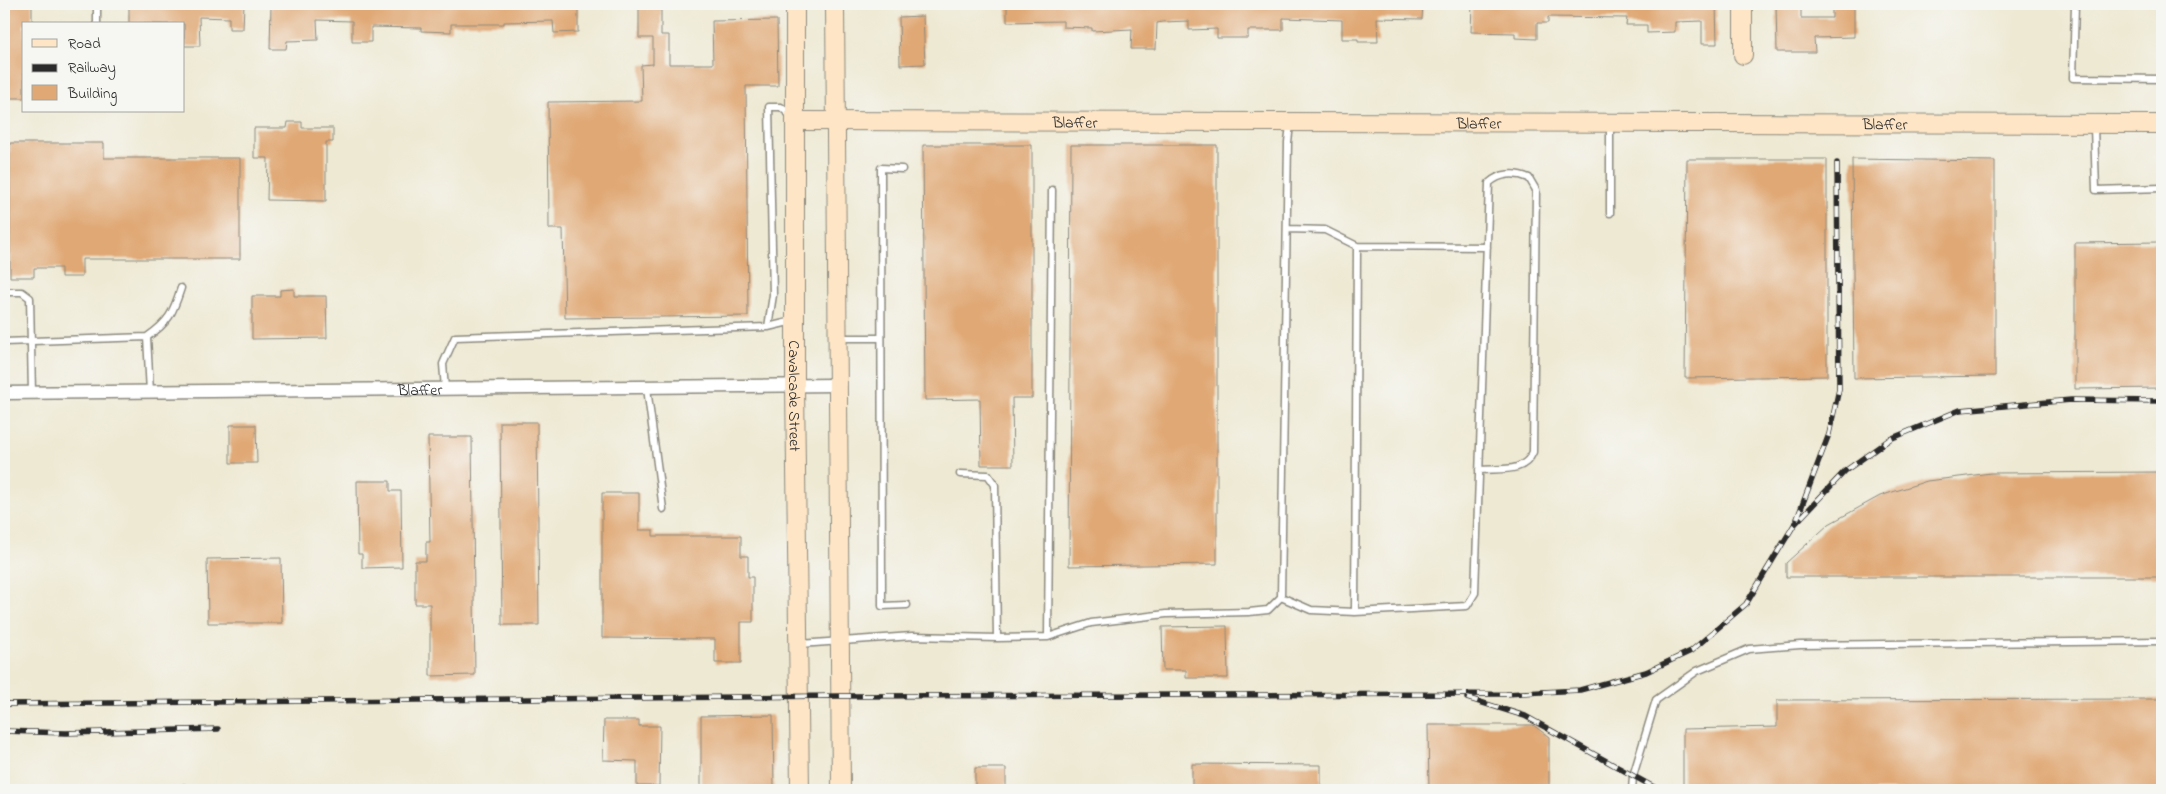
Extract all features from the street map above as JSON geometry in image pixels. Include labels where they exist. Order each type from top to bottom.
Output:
[{"type":"main road","name":"Cavalcade Street","points":[[795,4],[797,121],[795,386],[800,790]]},
{"type":"main road","points":[[835,4],[834,121],[841,790]]},
{"type":"main road","points":[[1743,4],[1743,55]]},
{"type":"main road","name":"Blaffer","points":[[797,121],[2162,124]]},
{"type":"street","name":"Blaffer","points":[[4,393],[837,385]]},
{"type":"lane","points":[[96,4],[97,22]]},
{"type":"lane","points":[[2074,4],[2073,78],[2162,79]]},
{"type":"lane","points":[[768,327],[773,295],[769,107],[781,107],[797,121]]},
{"type":"lane","points":[[798,644],[912,636],[1048,637],[1091,623],[1166,614],[1268,610],[1281,597],[1287,229],[1291,123]]},
{"type":"lane","points":[[1610,123],[1610,213]]},
{"type":"lane","points":[[2094,124],[2096,190],[2162,188]]},
{"type":"lane","points":[[902,169],[881,168],[882,606],[907,605]]},
{"type":"lane","points":[[1281,597],[1312,610],[1355,612],[1467,606],[1475,592],[1479,470],[1487,247],[1489,183],[1496,176],[1518,174],[1530,178],[1536,190],[1533,452],[1530,460],[1522,467],[1479,470]]},
{"type":"lane","points":[[1048,637],[1052,190]]},
{"type":"lane","points":[[1287,229],[1325,230],[1357,246],[1487,247]]},
{"type":"lane","points":[[1355,612],[1357,246]]},
{"type":"lane","points":[[4,342],[147,337],[164,325],[181,288]]},
{"type":"lane","points":[[4,292],[22,292],[30,298],[32,393]]},
{"type":"lane","points":[[446,390],[443,364],[455,337],[768,327],[783,322],[796,321]]},
{"type":"lane","points":[[147,337],[150,392]]},
{"type":"lane","points":[[837,338],[880,338]]},
{"type":"lane","points":[[647,388],[663,509]]},
{"type":"lane","points":[[960,474],[988,475],[995,485],[997,638]]},
{"type":"lane","points":[[1632,790],[1633,776],[1656,700],[1697,671],[1750,649],[1800,645],[2162,641]]},
{"type":"building","points":[[5,4],[32,4],[32,22],[22,22],[22,98],[4,98],[4,72],[6,73]]},
{"type":"building","points":[[129,4],[244,4],[243,29],[229,29],[229,18],[199,17],[200,46],[185,46],[185,22],[129,22]]},
{"type":"building","points":[[295,4],[578,4],[578,32],[554,33],[553,21],[504,22],[504,24],[451,24],[451,32],[421,31],[421,28],[371,27],[371,42],[352,42],[352,21],[317,20],[318,40],[287,41],[286,49],[270,49],[271,5],[295,6]]},
{"type":"building","points":[[639,4],[661,4],[661,35],[669,35],[669,64],[713,64],[712,21],[777,20],[778,86],[746,86],[748,316],[565,318],[563,229],[549,229],[548,102],[642,101],[641,65],[653,64],[653,38],[639,38]]},
{"type":"building","points":[[1007,4],[1423,4],[1422,19],[1377,18],[1378,42],[1358,42],[1358,39],[1342,39],[1342,20],[1283,18],[1283,30],[1248,30],[1248,38],[1217,38],[1217,29],[1189,30],[1189,21],[1157,23],[1156,49],[1131,49],[1132,29],[1092,31],[1092,28],[1063,27],[1063,21],[1007,22]]},
{"type":"building","points":[[1472,4],[1716,4],[1717,44],[1702,44],[1702,21],[1675,22],[1675,32],[1647,33],[1647,25],[1626,25],[1627,18],[1548,17],[1548,23],[1537,23],[1537,39],[1515,38],[1515,33],[1471,32]]},
{"type":"building","points":[[1776,4],[1801,4],[1801,18],[1832,18],[1832,4],[1854,4],[1854,37],[1814,38],[1815,52],[1777,52]]},
{"type":"building","points":[[923,16],[925,64],[900,65],[899,17]]},
{"type":"building","points":[[288,122],[302,122],[302,128],[333,128],[333,142],[326,142],[326,201],[267,200],[268,158],[254,158],[254,128],[287,128]]},
{"type":"building","points":[[10,143],[104,143],[104,158],[240,158],[240,259],[82,259],[82,277],[61,277],[61,268],[34,268],[34,277],[10,277]]},
{"type":"building","points":[[923,145],[1032,145],[1032,398],[1012,398],[1013,465],[981,465],[980,399],[925,400]]},
{"type":"building","points":[[1071,145],[1217,145],[1217,564],[1069,566]]},
{"type":"building","points":[[1687,159],[1827,159],[1827,376],[1685,378]]},
{"type":"building","points":[[1852,159],[1995,161],[1995,376],[1854,378]]},
{"type":"building","points":[[2162,242],[2162,388],[2075,389],[2075,243]]},
{"type":"building","points":[[294,289],[294,296],[326,296],[327,338],[252,339],[252,296],[280,296],[280,290]]},
{"type":"building","points":[[500,422],[537,422],[539,625],[502,625]]},
{"type":"building","points":[[230,425],[256,425],[257,463],[230,463]]},
{"type":"building","points":[[428,437],[472,437],[475,675],[430,676],[430,604],[415,604],[415,561],[426,561],[426,542],[430,542]]},
{"type":"building","points":[[2162,472],[2162,577],[1786,577],[1786,563],[1829,524],[1880,496],[1927,481],[1991,473]]},
{"type":"building","points":[[357,481],[390,481],[390,491],[401,491],[402,567],[362,568],[362,554],[358,554]]},
{"type":"building","points":[[602,493],[639,493],[639,530],[653,530],[653,536],[741,536],[741,556],[748,556],[748,577],[753,577],[753,622],[741,622],[741,663],[715,663],[715,639],[602,638]]},
{"type":"building","points":[[281,558],[282,623],[208,623],[207,559]]},
{"type":"building","points":[[1227,626],[1228,678],[1186,678],[1186,670],[1163,670],[1162,627]]},
{"type":"building","points":[[2162,699],[2162,790],[1689,790],[1683,788],[1683,729],[1777,727],[1777,700]]},
{"type":"building","points":[[773,715],[774,790],[701,790],[701,716]]},
{"type":"building","points":[[604,720],[639,720],[639,726],[660,726],[659,786],[637,786],[637,761],[603,760]]},
{"type":"building","points":[[1428,725],[1533,725],[1549,737],[1549,790],[1429,790]]},
{"type":"building","points":[[1192,764],[1321,765],[1321,790],[1192,790]]},
{"type":"building","points":[[975,768],[1006,768],[1006,790],[975,790]]},
{"type":"railway","points":[[1797,519],[1829,434],[1839,389],[1837,163]]},
{"type":"railway","points":[[4,704],[841,696],[1506,694],[1580,690],[1646,672],[1691,651],[1746,604],[1794,525],[1845,471],[1890,439],[1960,410],[2071,400],[2162,401]]},
{"type":"railway","points":[[1467,698],[1525,716],[1659,790]]},
{"type":"railway","points":[[4,731],[66,733],[218,729]]}]
